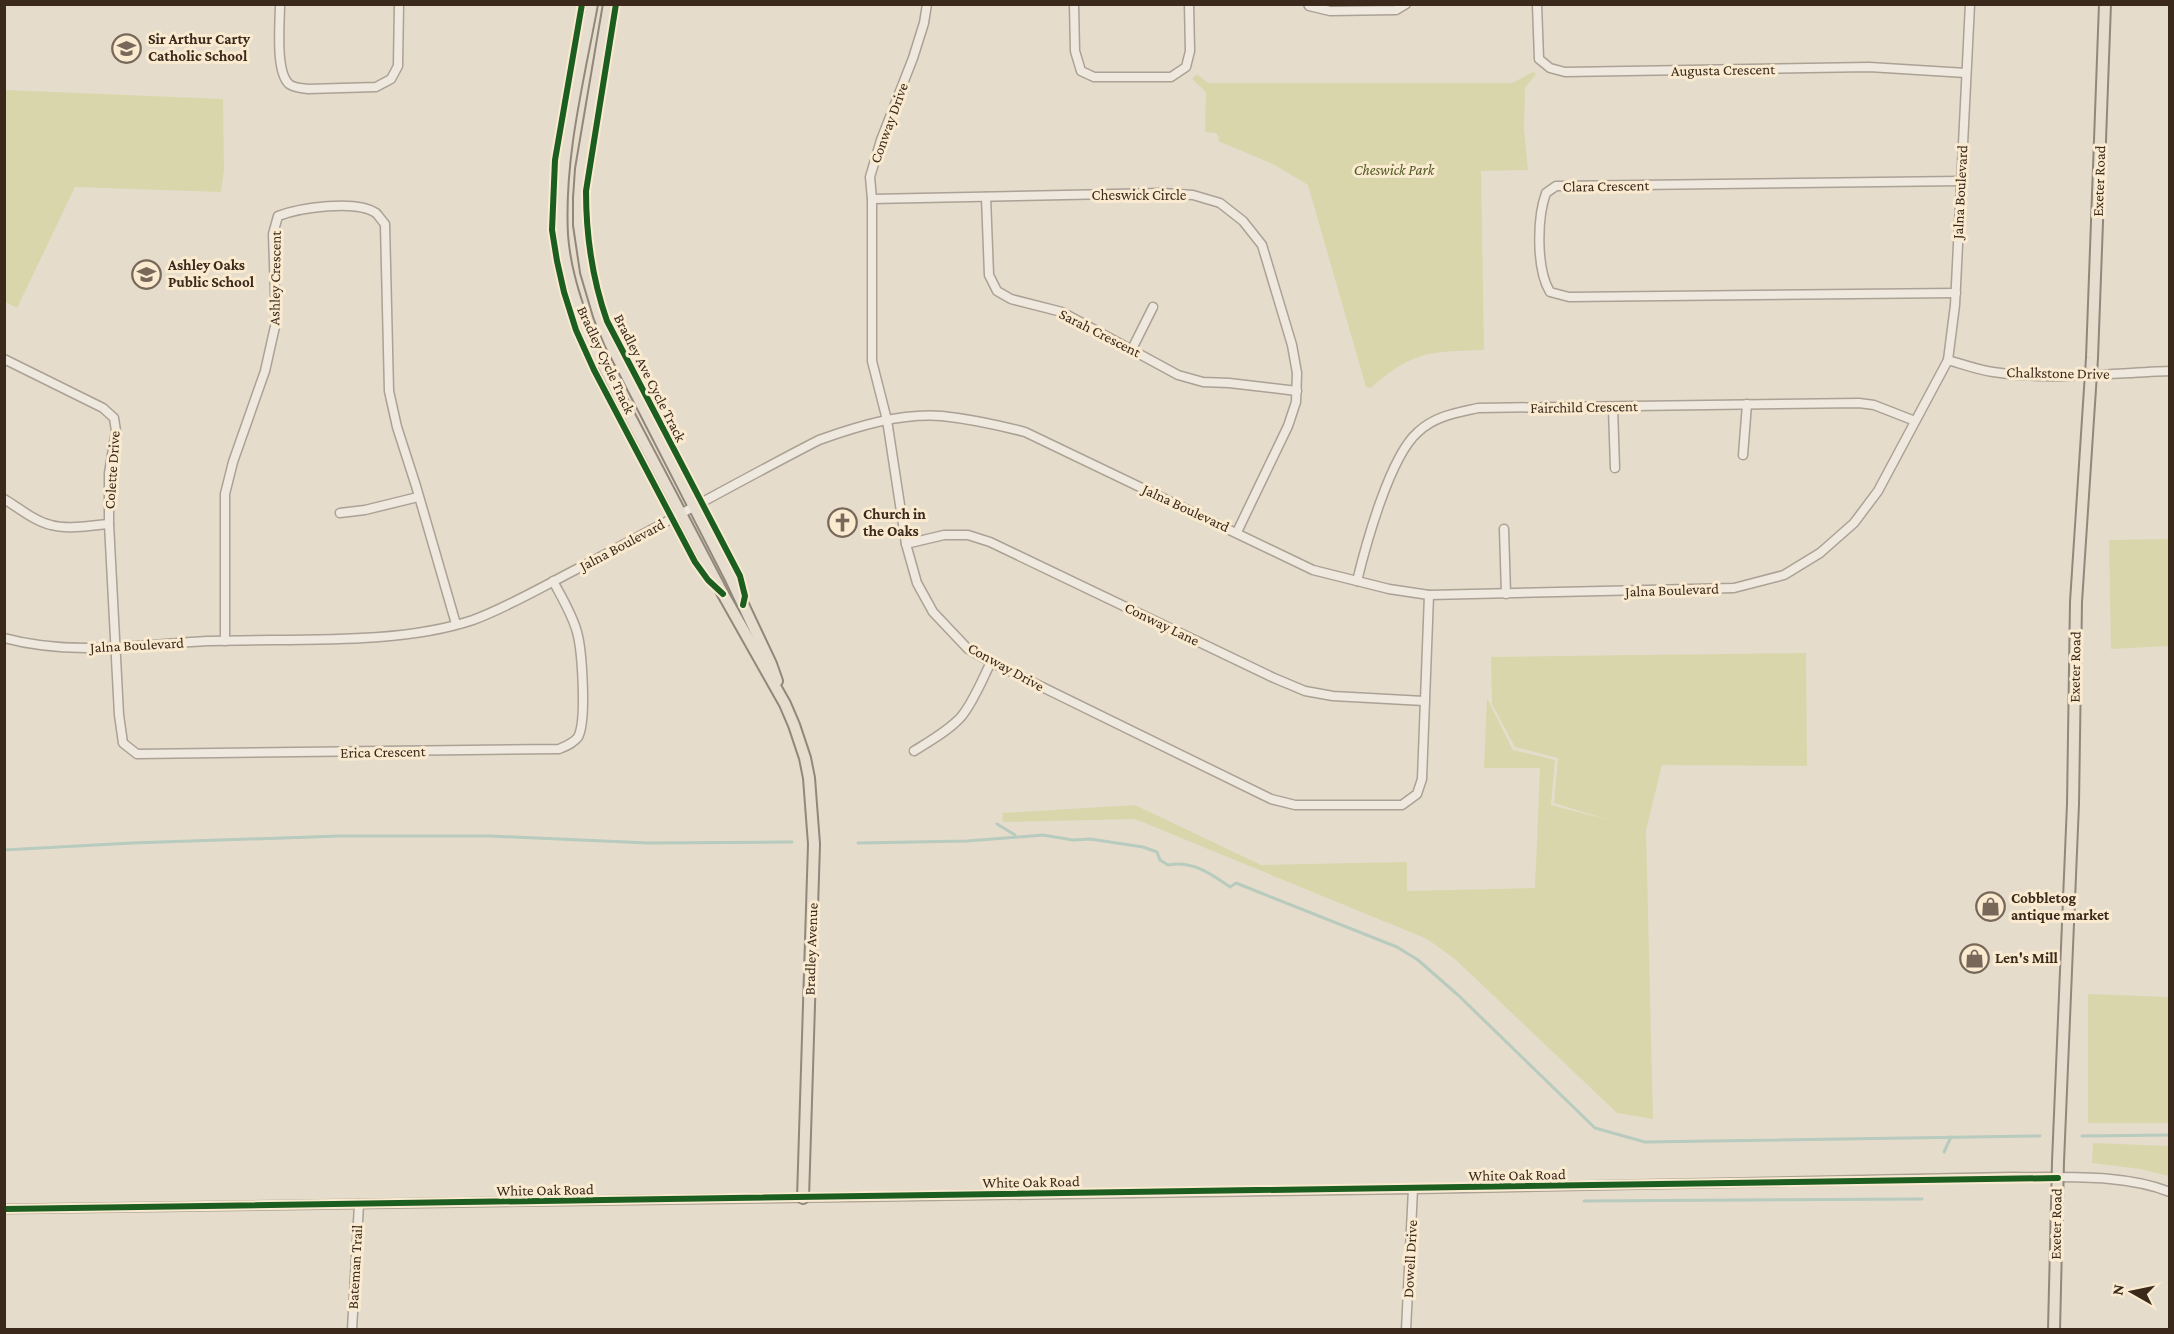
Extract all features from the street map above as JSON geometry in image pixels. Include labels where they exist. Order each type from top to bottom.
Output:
[{"type":"main road","name":"Bradley Avenue","points":[[592,4],[562,174],[564,246],[571,285],[583,324],[596,352],[723,594],[785,704]]},
{"type":"main road","name":"Bradley Avenue","points":[[609,4],[581,169],[579,198],[582,247],[593,296],[610,343],[731,579],[771,664],[794,725],[809,778],[814,823],[803,1198]]},
{"type":"main road","name":"Exeter Road","points":[[2054,1329],[2072,815],[2076,602],[2098,217],[2104,4]]},
{"type":"street","points":[[280,4],[280,62],[283,74],[289,84],[308,89],[376,87],[391,79],[398,66],[399,4]]},
{"type":"street","name":"Conway Drive","points":[[927,4],[924,23],[913,58],[870,177],[872,361],[888,420],[906,544],[917,583],[933,612],[969,649],[991,662],[1271,799],[1295,804],[1402,806],[1417,794],[1422,778],[1429,595]]},
{"type":"street","points":[[1074,4],[1074,51],[1081,71],[1094,77],[1171,77],[1186,67],[1190,51],[1189,4]]},
{"type":"street","points":[[1308,4],[1330,11],[1396,10],[1406,4]]},
{"type":"street","name":"Augusta Crescent","points":[[1537,4],[1539,59],[1550,68],[1565,72],[1869,67],[1966,73]]},
{"type":"street","name":"Jalna Boulevard","points":[[4,639],[54,648],[82,649],[393,635],[430,630],[473,620],[554,581],[819,440],[858,426],[888,420],[940,416],[982,422],[1025,432],[1313,570],[1429,595],[1734,588],[1784,575],[1820,553],[1854,523],[1878,491],[1948,360],[1956,293],[1970,4]]},
{"type":"street","name":"Clara Crescent","points":[[1956,293],[1569,297],[1550,292],[1543,281],[1540,213],[1546,193],[1556,186],[1961,181]]},
{"type":"street","name":"Cheswick Circle","points":[[872,199],[1162,193],[1193,195],[1220,203],[1243,221],[1262,245],[1292,345],[1297,374],[1297,391],[1296,402],[1287,426],[1237,532]]},
{"type":"street","name":"Sarah Crescent","points":[[986,196],[989,275],[997,291],[1011,299],[1062,312],[1178,375],[1203,382],[1297,391]]},
{"type":"street","name":"Ashley Crescent","points":[[225,641],[225,494],[233,462],[265,371],[276,322],[273,234],[278,216],[295,209],[325,206],[351,207],[375,212],[385,224],[389,391],[397,427],[456,624]]},
{"type":"street","points":[[1132,349],[1153,307]]},
{"type":"street","name":"Colette Drive","points":[[4,359],[103,408],[114,418],[116,431],[109,473],[109,524],[116,646]]},
{"type":"street","name":"Chalkstone Drive","points":[[1948,360],[1990,372],[2018,375],[2090,376],[2169,371]]},
{"type":"street","name":"Fairchild Crescent","points":[[1356,581],[1376,514],[1403,449],[1417,432],[1443,416],[1478,408],[1859,403],[1874,405],[1915,421]]},
{"type":"street","points":[[1743,455],[1747,404]]},
{"type":"street","points":[[1613,408],[1615,468]]},
{"type":"street","points":[[340,513],[364,510],[418,497]]},
{"type":"street","points":[[4,499],[51,525],[109,524]]},
{"type":"street","points":[[1504,529],[1506,594]]},
{"type":"street","name":"Conway Lane","points":[[906,544],[944,535],[968,535],[990,542],[1305,691],[1332,696],[1424,700]]},
{"type":"street","name":"Erica Crescent","points":[[116,646],[121,734],[123,743],[137,754],[559,749],[577,740],[581,730],[582,664],[577,632],[554,581]]},
{"type":"street","points":[[914,751],[945,731],[961,717],[973,699],[991,662]]},
{"type":"street","name":"White Oak Road","points":[[4,1209],[2058,1178],[2105,1179],[2157,1187],[2169,1192]]},
{"type":"street","name":"Dowell Drive","points":[[1406,1329],[1413,1189]]},
{"type":"street","name":"Bateman Trail","points":[[352,1329],[359,1204]]},
{"type":"green space","name":"Cheswick Park","points":[[1533,72],[1536,74],[1525,88],[1524,129],[1528,170],[1481,171],[1484,350],[1450,351],[1423,356],[1399,366],[1371,388],[1366,387],[1308,185],[1273,164],[1218,141],[1219,137],[1216,133],[1205,132],[1206,92],[1192,79],[1197,74],[1208,83],[1512,83]]},
{"type":"green space","points":[[5,90],[223,99],[224,170],[221,192],[75,187],[17,308],[5,302]]},
{"type":"green space","points":[[2169,539],[2169,646],[2111,649],[2109,540]]},
{"type":"green space","points":[[1806,653],[1807,766],[1662,765],[1646,830],[1653,1119],[1617,1113],[1455,959],[1427,939],[1135,819],[1003,822],[1002,813],[1135,805],[1261,865],[1407,862],[1407,891],[1535,888],[1540,768],[1484,768],[1487,698],[1513,750],[1555,760],[1551,805],[1612,821],[1554,803],[1558,758],[1515,747],[1492,704],[1491,657]]},
{"type":"green space","points":[[2088,994],[2169,997],[2169,1123],[2088,1123]]},
{"type":"green space","points":[[2093,1143],[2169,1146],[2169,1176],[2141,1169],[2092,1163]]},
{"type":"waterway","points":[[997,824],[1015,835]]},
{"type":"waterway","points":[[858,843],[967,841],[1043,835],[1073,840],[1090,839],[1143,847],[1157,852],[1160,860],[1168,865],[1193,866],[1230,887],[1236,883],[1397,947],[1418,960],[1458,995],[1595,1128],[1645,1142],[2040,1136]]},
{"type":"waterway","points":[[4,850],[340,836],[490,836],[648,843],[792,842]]},
{"type":"waterway","points":[[2082,1136],[2170,1135]]},
{"type":"waterway","points":[[1944,1152],[1951,1137]]},
{"type":"waterway","points":[[1584,1201],[1922,1199]]},
{"type":"cycle path","name":"Bradley Cycle Track","points":[[582,4],[555,160],[552,230],[564,292],[576,330],[594,370],[695,562],[708,580],[723,594]]},
{"type":"cycle path","name":"Bradley Cycle Track","points":[[616,4],[586,191],[587,224],[594,273],[607,321],[740,576],[745,596],[743,605]]},
{"type":"cycle path","points":[[4,1209],[2058,1178]]},
{"type":"place","name":"Sir Arthur Carty Catholic School","points":[[127,48]]},
{"type":"place","name":"Ashley Oaks Public School","points":[[147,274]]},
{"type":"place","name":"Church in the Oaks","points":[[842,523]]},
{"type":"place","name":"Cobbletog antique market","points":[[1990,907]]},
{"type":"place","name":"Len's Mill","points":[[1974,958]]}]
